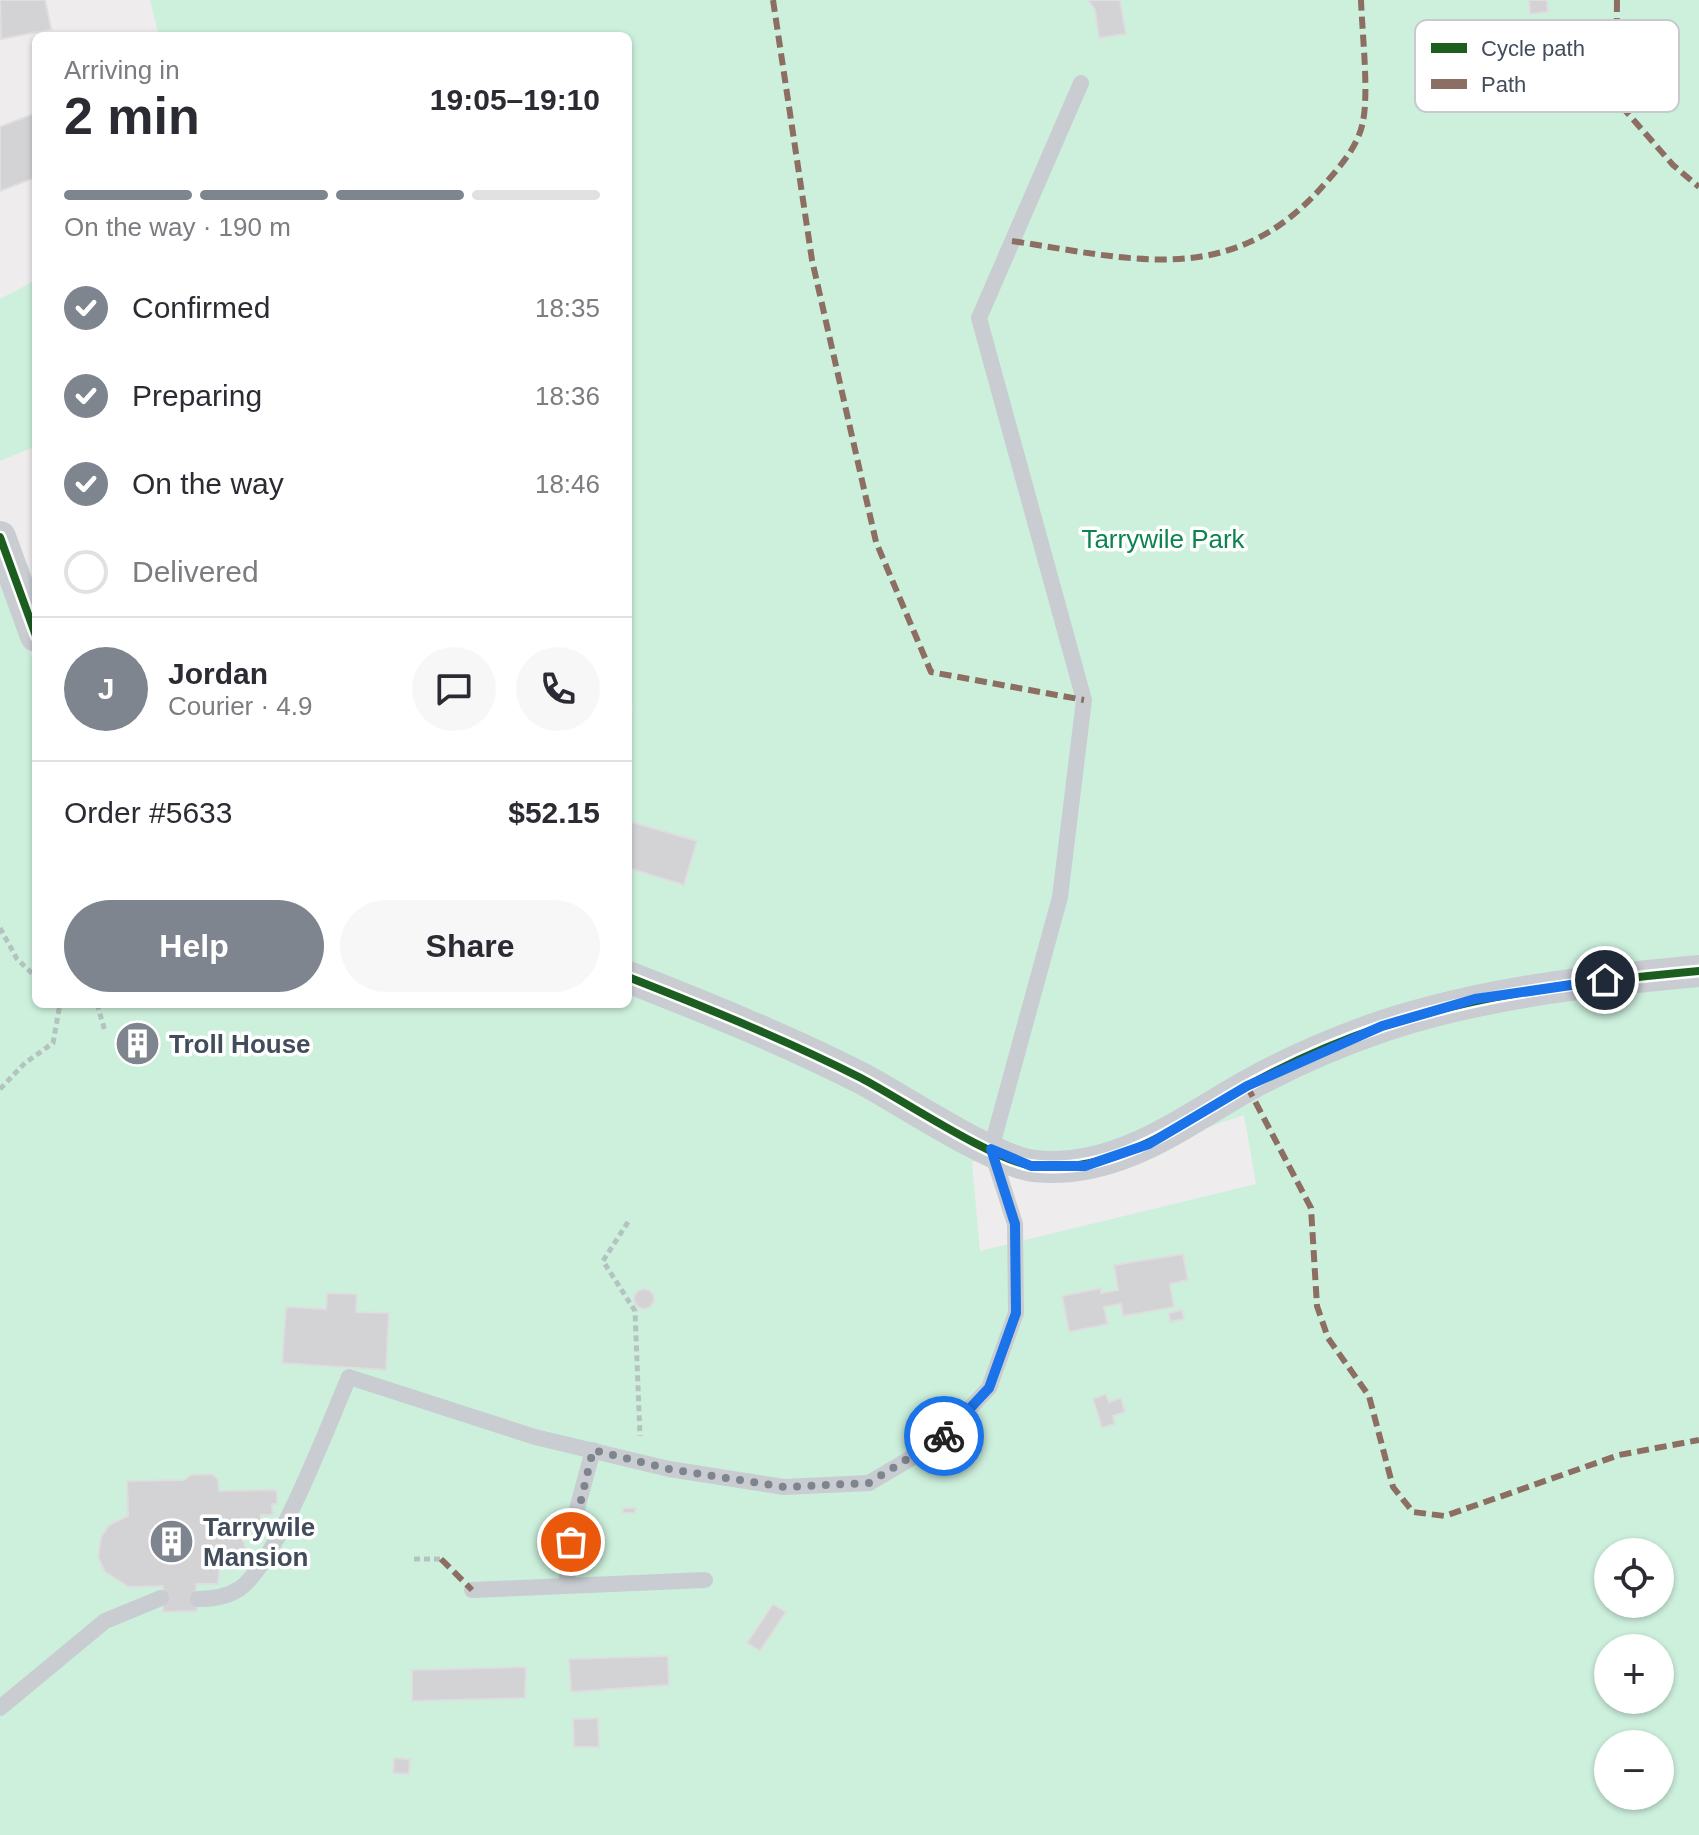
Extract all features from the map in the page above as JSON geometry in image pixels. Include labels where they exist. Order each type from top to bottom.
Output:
[{"type":"street","points":[[0,537],[32,625]]},
{"type":"street","points":[[632,979],[708,1008],[861,1078],[991,1149],[1031,1166],[1085,1166],[1149,1144],[1247,1086],[1382,1026],[1475,999],[1574,983],[1699,971]]},
{"type":"lane","points":[[198,1599],[213,1599],[239,1589],[267,1560],[349,1377],[535,1437],[639,1461],[784,1487],[869,1483],[937,1443],[989,1388],[1016,1313],[1015,1224],[991,1149],[1060,897],[1084,700],[979,318],[1081,83]]},
{"type":"lane","points":[[566,1586],[574,1520],[593,1450]]},
{"type":"lane","points":[[472,1590],[705,1580]]},
{"type":"lane","points":[[0,1708],[105,1621],[161,1598]]},
{"type":"path","points":[[0,928],[17,959],[32,973]]},
{"type":"path","points":[[0,1089],[25,1063],[53,1043],[59,1008]]},
{"type":"path","points":[[98,1008],[105,1031]]},
{"type":"path","points":[[628,1222],[603,1261],[635,1311],[639,1461]]},
{"type":"path","points":[[414,1559],[441,1559]]},
{"type":"green space","name":"Tarrywile Park","points":[[150,0],[1699,0],[1699,1835],[0,1835],[0,570],[32,659],[32,1008],[632,1008],[632,32],[158,32]],"holes":[[[1244,1115],[1256,1184],[980,1251],[972,1162],[1133,1153]]]},
{"type":"green space","points":[[32,282],[32,448],[0,461],[0,299]]},
{"type":"building","points":[[0,0],[45,0],[51,29],[1,39]]},
{"type":"building","points":[[1088,0],[1120,0],[1126,34],[1099,38],[1095,10]]},
{"type":"building","points":[[1529,0],[1547,0],[1548,12],[1530,14]]},
{"type":"building","points":[[32,115],[32,179],[0,191],[0,127]]},
{"type":"building","points":[[632,822],[697,841],[684,885],[632,869]]},
{"type":"building","name":"Troll House","points":[[134,1032],[150,1038],[143,1057],[127,1051]]},
{"type":"building","points":[[1183,1254],[1188,1280],[1170,1284],[1174,1307],[1123,1316],[1121,1304],[1104,1307],[1108,1324],[1069,1332],[1062,1296],[1101,1288],[1101,1293],[1118,1290],[1114,1265]]},
{"type":"building","points":[[644,1289],[651,1292],[654,1299],[651,1306],[644,1309],[637,1306],[634,1299],[637,1292]]},
{"type":"building","points":[[327,1293],[357,1294],[356,1312],[389,1313],[386,1370],[282,1363],[286,1307],[326,1309]]},
{"type":"building","points":[[1182,1310],[1184,1319],[1170,1322],[1169,1313]]},
{"type":"building","points":[[1106,1394],[1109,1402],[1121,1398],[1125,1412],[1113,1416],[1115,1424],[1102,1428],[1093,1399]]},
{"type":"building","name":"Tarrywile Mansion","points":[[211,1474],[218,1479],[219,1491],[277,1491],[277,1504],[272,1504],[273,1515],[261,1515],[261,1527],[220,1528],[220,1536],[242,1538],[247,1552],[239,1563],[220,1564],[218,1584],[196,1584],[197,1611],[163,1612],[163,1586],[129,1587],[105,1572],[98,1557],[101,1537],[109,1525],[128,1516],[127,1481],[184,1480],[191,1475]]},
{"type":"building","points":[[623,1508],[636,1508],[635,1513],[623,1513]]},
{"type":"building","points":[[773,1604],[786,1612],[760,1651],[747,1643]]},
{"type":"building","points":[[668,1656],[669,1685],[571,1692],[569,1659]]},
{"type":"building","points":[[526,1667],[525,1698],[412,1701],[412,1670]]},
{"type":"building","points":[[598,1718],[599,1747],[574,1747],[573,1719]]},
{"type":"building","points":[[394,1758],[410,1759],[409,1774],[393,1773]]},
{"type":"marked path","points":[[773,0],[812,260],[876,542],[931,672],[1084,700]]},
{"type":"marked path","points":[[1012,241],[1139,259],[1178,259],[1216,254],[1252,241],[1287,219],[1335,173],[1361,130],[1365,109],[1361,0]]},
{"type":"marked path","points":[[1617,0],[1617,20]]},
{"type":"marked path","points":[[1627,112],[1673,165],[1699,187]]},
{"type":"marked path","points":[[1247,1086],[1311,1208],[1317,1306],[1328,1338],[1369,1396],[1393,1487],[1413,1512],[1445,1516],[1619,1455],[1699,1440]]},
{"type":"marked path","points":[[441,1559],[472,1590]]},
{"type":"cycle path","points":[[0,537],[32,625]]},
{"type":"cycle path","points":[[632,979],[833,1064],[996,1154],[1034,1166],[1063,1167],[1091,1163],[1145,1144],[1278,1070],[1383,1026],[1500,996],[1699,971]]},
{"type":"way so far","points":[[571,1542],[593,1450],[669,1469],[784,1487],[869,1483],[944,1436]]},
{"type":"place","name":"Troll House","points":[[138,1044]]},
{"type":"place","name":"Tarrywile Mansion","points":[[172,1542]]},
{"type":"route","points":[[944,1436],[989,1388],[1016,1313],[1015,1224],[991,1149],[1031,1166],[1085,1166],[1149,1144],[1247,1086],[1295,1062],[1382,1026],[1475,999],[1605,980]]}]
